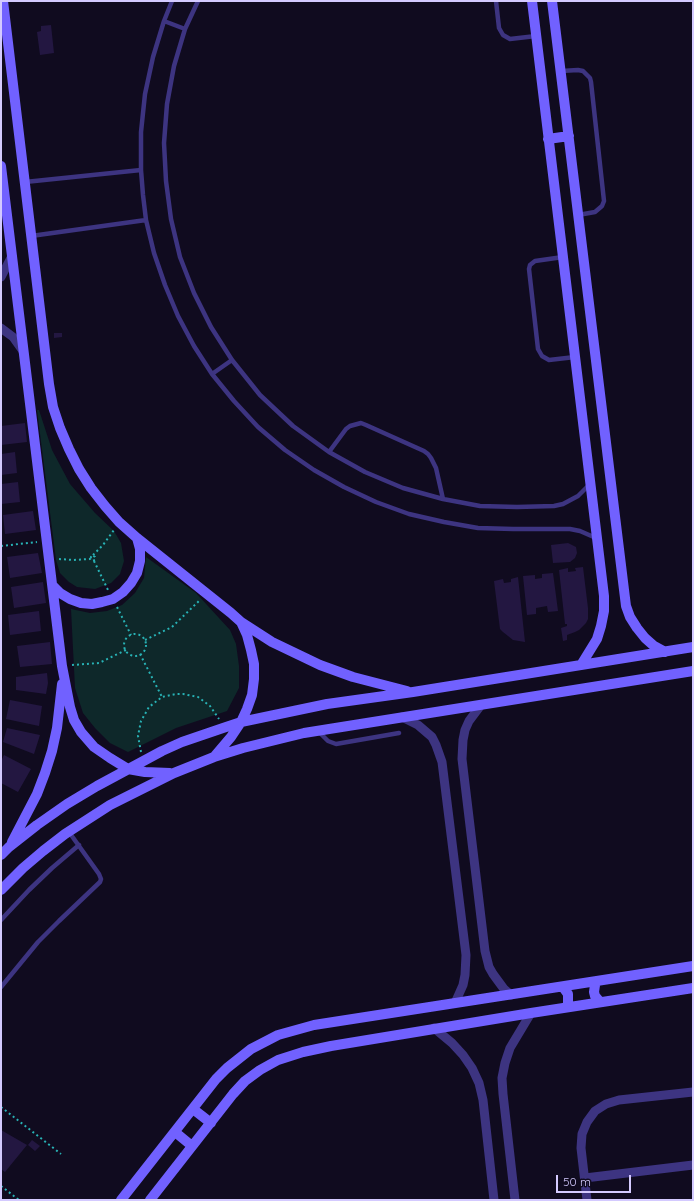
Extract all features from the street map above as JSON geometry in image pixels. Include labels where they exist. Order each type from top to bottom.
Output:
[{"type":"main road","points":[[3,1],[49,384],[60,428],[83,476],[119,522],[240,622],[272,642],[320,665],[370,682],[413,692]]},
{"type":"main road","points":[[532,1],[604,596],[602,626],[597,639],[581,665]]},
{"type":"main road","points":[[552,1],[626,606],[630,618],[637,628],[649,642],[665,652]]},
{"type":"main road","points":[[548,139],[569,136]]},
{"type":"main road","points":[[1,167],[62,666],[70,707],[74,720],[81,732],[94,747],[110,758],[128,769],[145,772],[174,773]]},
{"type":"main road","points":[[52,586],[60,593],[80,603],[97,603],[113,599],[123,592],[131,583],[136,573],[140,561],[140,549],[137,538]]},
{"type":"main road","points":[[214,757],[241,722],[252,695],[254,664],[247,635],[240,622]]},
{"type":"main road","points":[[1,855],[37,825],[66,804],[143,760],[182,742],[241,722],[327,704],[413,692],[693,647]]},
{"type":"main road","points":[[9,847],[37,794],[52,751],[58,728],[62,687],[62,666]]},
{"type":"main road","points":[[1,890],[43,850],[110,805],[174,773],[214,757],[266,742],[319,731],[693,671]]},
{"type":"main road","points":[[121,1200],[216,1079],[238,1058],[257,1045],[278,1035],[314,1025],[693,966]]},
{"type":"main road","points":[[596,981],[594,992],[600,1002]]},
{"type":"main road","points":[[563,986],[568,994],[567,1007]]},
{"type":"main road","points":[[150,1200],[233,1094],[245,1081],[260,1070],[278,1060],[324,1047],[434,1028],[693,988]]},
{"type":"main road","points":[[193,1109],[211,1123]]},
{"type":"main road","points":[[175,1132],[192,1146]]},
{"type":"street","points":[[1,277],[12,256]]},
{"type":"street","points":[[1,328],[13,337],[23,351]]},
{"type":"street","points":[[481,705],[469,721],[465,730],[462,740],[462,759],[485,951],[493,974],[504,989],[511,995]]},
{"type":"street","points":[[402,717],[418,725],[432,737],[442,762],[466,955],[464,980],[460,994],[455,1003]]},
{"type":"street","points":[[515,1200],[502,1078],[510,1048],[531,1013]]},
{"type":"street","points":[[434,1028],[464,1055],[479,1083],[483,1100],[494,1200]]},
{"type":"street","points":[[588,1200],[581,1148],[582,1134],[587,1122],[595,1112],[606,1104],[619,1100],[693,1092]]},
{"type":"street","points":[[585,1178],[693,1165]]},
{"type":"lane","points":[[172,1],[153,57],[145,94],[141,132],[141,170],[143,195],[146,220],[164,285],[194,346],[212,374],[258,427],[285,450],[338,484],[376,502],[409,514],[478,528],[570,529],[584,532],[597,539]]},
{"type":"lane","points":[[198,1],[185,30],[174,66],[167,104],[164,143],[166,181],[171,219],[180,257],[194,293],[211,327],[232,360],[260,395],[293,426],[329,452],[365,472],[403,488],[443,500],[480,506],[554,506],[563,504],[578,496],[590,483]]},
{"type":"lane","points":[[496,1],[499,28],[503,35],[510,39],[536,36]]},
{"type":"lane","points":[[164,21],[185,30]]},
{"type":"lane","points":[[561,71],[583,71],[590,78],[591,82],[604,201],[602,206],[595,212],[578,215]]},
{"type":"lane","points":[[25,182],[141,170]]},
{"type":"lane","points":[[31,236],[146,220]]},
{"type":"lane","points":[[563,257],[536,261],[530,265],[529,268],[536,334],[540,353],[545,358],[549,360],[575,357]]},
{"type":"lane","points":[[212,374],[232,360]]},
{"type":"lane","points":[[329,452],[346,429],[350,426],[360,423],[366,425],[428,454],[432,458],[436,468],[443,500]]},
{"type":"lane","points":[[319,731],[328,741],[336,744],[399,733]]},
{"type":"lane","points":[[1,987],[38,942],[100,882],[101,879],[99,874],[68,832]]},
{"type":"lane","points":[[1,920],[52,868],[79,846]]},
{"type":"path","points":[[90,559],[90,556],[93,555],[107,540],[119,522]]},
{"type":"path","points":[[1,546],[47,542]]},
{"type":"path","points":[[93,555],[95,557],[94,561],[131,635]]},
{"type":"path","points":[[49,558],[73,560],[90,559],[94,561]]},
{"type":"path","points":[[145,640],[172,627],[206,593]]},
{"type":"path","points":[[139,634],[145,640],[146,648],[140,654],[132,655],[126,650],[125,641],[127,637],[139,634]]},
{"type":"path","points":[[62,666],[99,663],[126,650]]},
{"type":"path","points":[[140,654],[162,697]]},
{"type":"path","points":[[143,760],[138,736],[141,721],[149,707],[162,697],[183,694],[198,698],[210,706],[223,728]]},
{"type":"path","points":[[1,1107],[61,1154]]},
{"type":"path","points":[[1,1186],[19,1200]]},
{"type":"green space","points":[[37,410],[39,410],[52,450],[70,484],[95,513],[114,531],[121,543],[124,561],[120,574],[111,583],[95,589],[77,587],[69,582],[60,573],[56,560]]},
{"type":"green space","points":[[146,557],[196,593],[230,630],[236,644],[239,666],[239,688],[227,711],[176,728],[128,752],[110,743],[83,713],[75,688],[71,609],[90,613],[107,611],[122,605],[135,593],[144,578]]},
{"type":"building","points":[[51,25],[54,53],[40,55],[37,32],[41,31],[41,26]]},
{"type":"building","points":[[54,333],[62,333],[62,337],[54,338]]},
{"type":"building","points":[[25,423],[27,442],[1,445],[1,426]]},
{"type":"building","points":[[15,452],[17,473],[1,475],[1,454]]},
{"type":"building","points":[[18,482],[20,502],[1,504],[1,484]]},
{"type":"building","points":[[33,511],[36,530],[5,534],[3,515]]},
{"type":"building","points":[[568,543],[576,547],[577,553],[575,558],[570,562],[553,563],[551,545]]},
{"type":"building","points":[[38,553],[42,573],[10,578],[7,557]]},
{"type":"building","points":[[583,567],[588,619],[579,630],[567,635],[567,640],[563,641],[561,628],[567,626],[567,624],[565,624],[559,570],[568,568],[568,572],[576,571],[575,568]]},
{"type":"building","points":[[553,573],[558,611],[548,612],[547,606],[536,608],[536,614],[527,615],[523,576],[535,575],[535,579],[542,578],[542,574]]},
{"type":"building","points":[[518,577],[525,642],[513,640],[500,629],[494,581],[503,579],[504,583],[511,582],[511,579]]},
{"type":"building","points":[[43,582],[46,603],[14,608],[11,587]]},
{"type":"building","points":[[39,611],[41,631],[10,635],[8,615]]},
{"type":"building","points":[[50,642],[52,664],[20,667],[17,646]]},
{"type":"building","points":[[47,673],[48,683],[46,694],[16,690],[16,677]]},
{"type":"building","points":[[10,700],[42,706],[39,726],[6,719]]},
{"type":"building","points":[[7,728],[40,735],[34,754],[3,742]]},
{"type":"building","points":[[4,755],[31,769],[18,792],[1,783],[1,761]]},
{"type":"building","points":[[1,1130],[27,1145],[5,1172],[1,1169]]},
{"type":"building","points":[[32,1140],[40,1146],[35,1151],[28,1145]]}]
